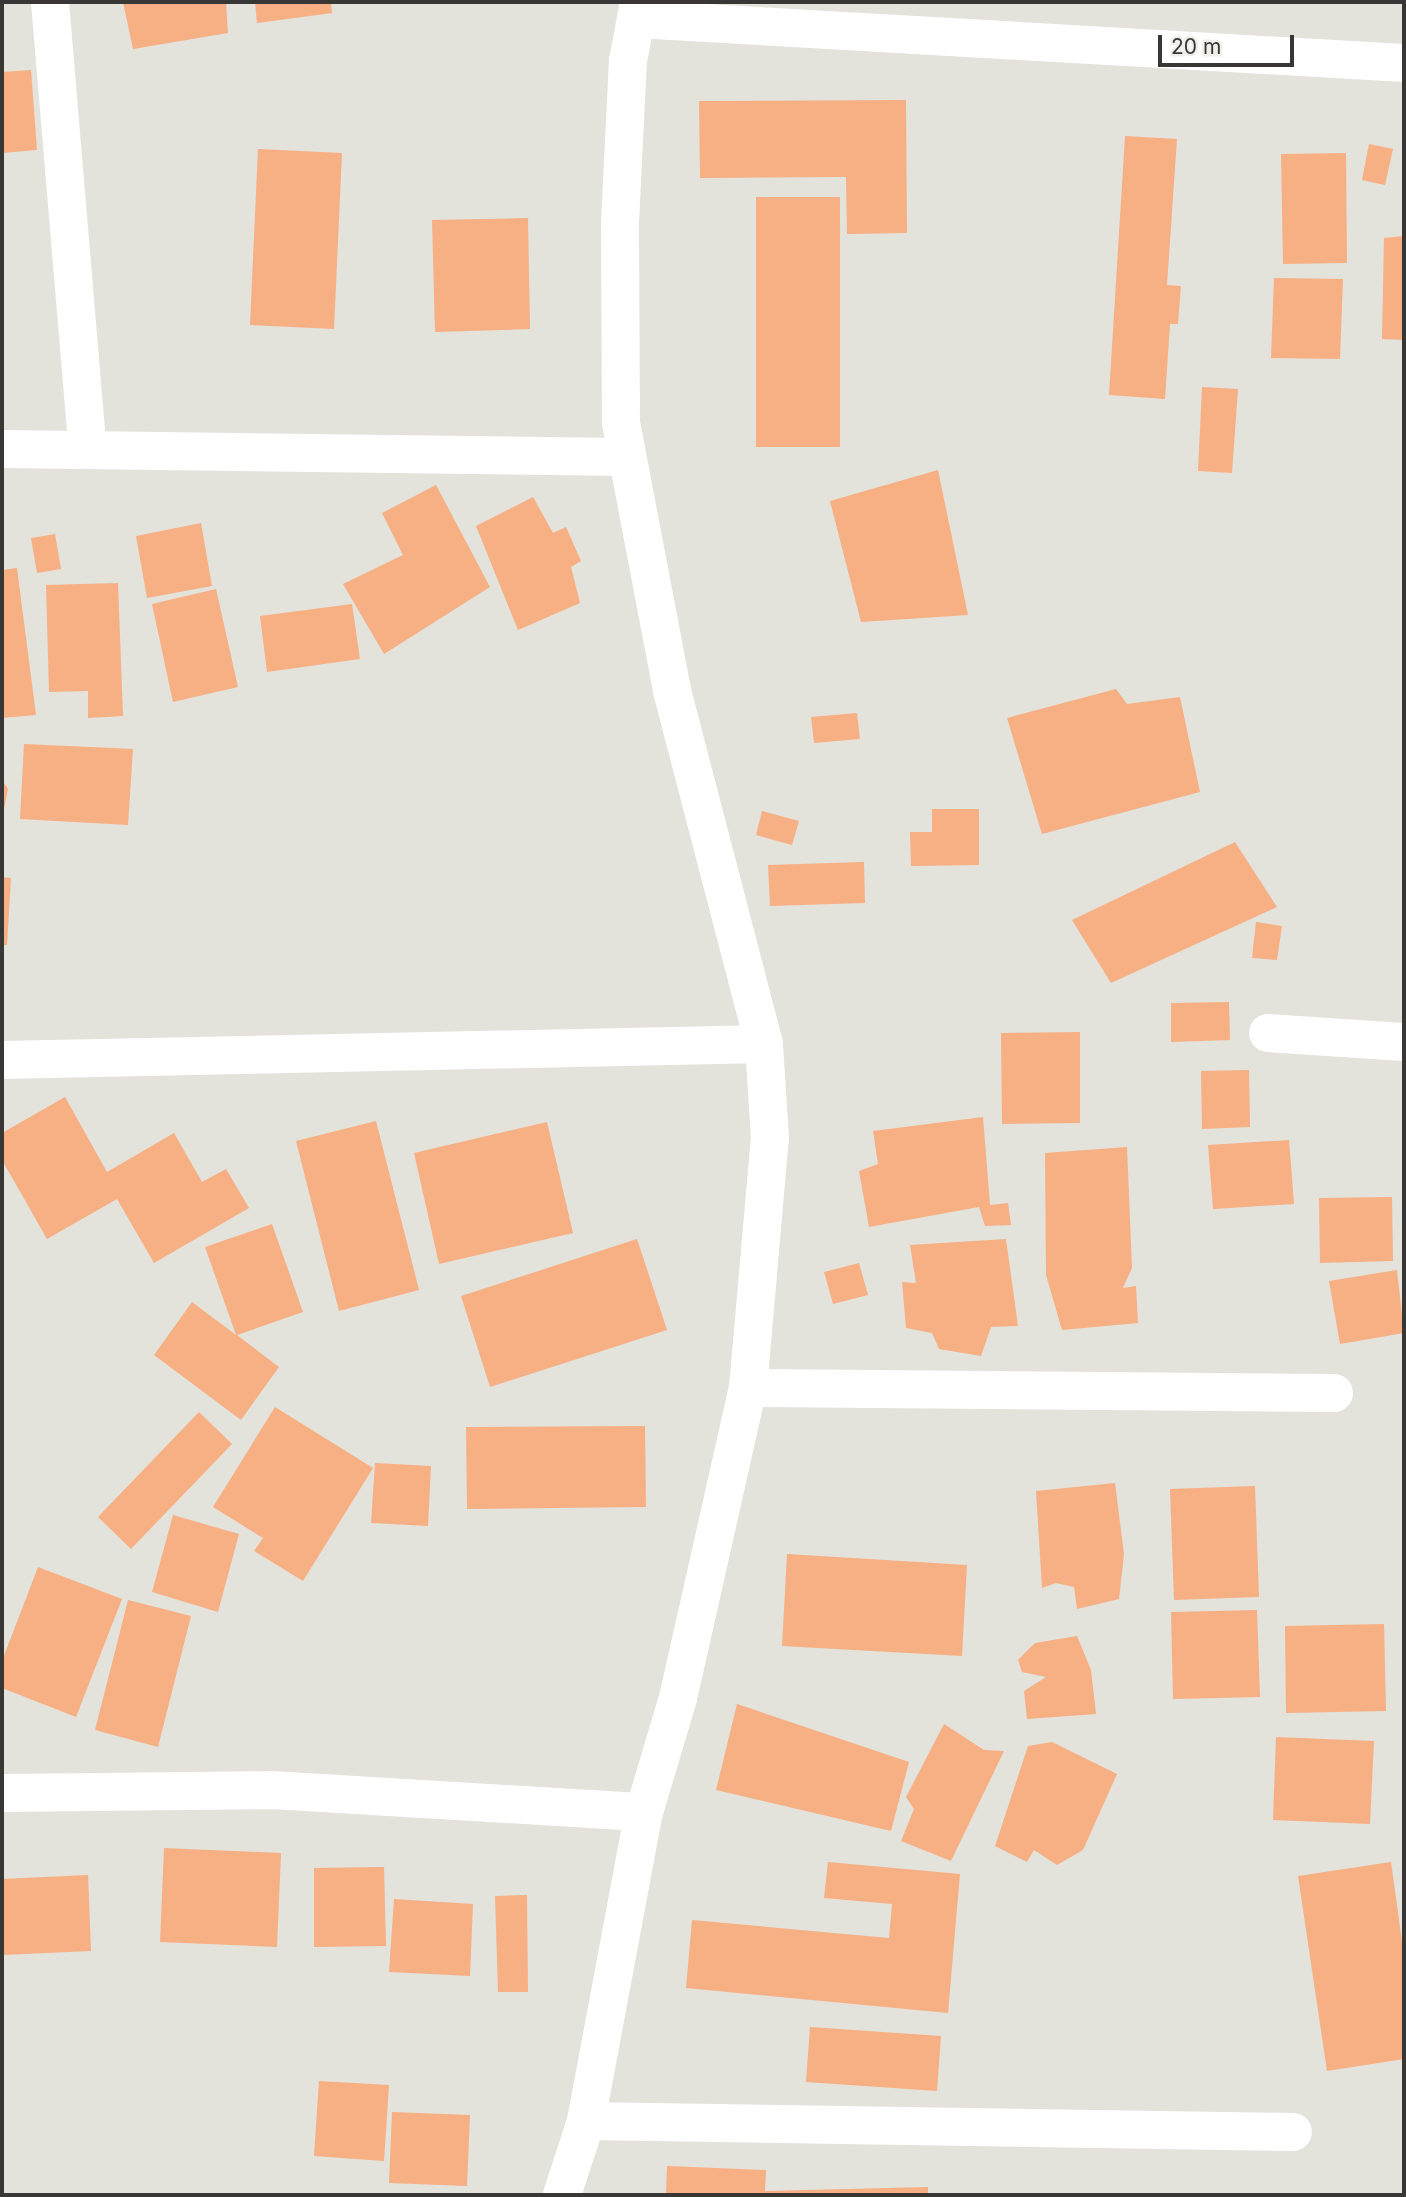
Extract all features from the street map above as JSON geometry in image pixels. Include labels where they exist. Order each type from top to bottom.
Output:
[{"type":"street","points":[[50,2],[87,447]]},
{"type":"street","points":[[562,2195],[586,2121],[644,1812],[678,1698],[748,1388],[770,1138],[764,1044],[672,690],[621,423],[620,223],[628,61],[638,10],[1404,64]]},
{"type":"street","points":[[2,449],[87,447],[627,457]]},
{"type":"street","points":[[1268,1033],[1404,1042]]},
{"type":"street","points":[[2,1060],[764,1044]]},
{"type":"street","points":[[748,1388],[1334,1393]]},
{"type":"street","points":[[2,1793],[271,1790],[644,1812]]},
{"type":"street","points":[[586,2121],[1293,2132]]},
{"type":"building","points":[[123,2],[226,2],[228,33],[133,49]]},
{"type":"building","points":[[255,2],[331,2],[332,13],[257,23]]},
{"type":"building","points":[[31,70],[37,150],[2,153],[2,72]]},
{"type":"building","points":[[906,100],[907,233],[847,234],[846,177],[700,178],[699,101]]},
{"type":"building","points":[[1125,136],[1177,139],[1167,285],[1181,286],[1178,324],[1170,324],[1165,399],[1109,395]]},
{"type":"building","points":[[1369,144],[1393,149],[1385,185],[1362,180]]},
{"type":"building","points":[[258,149],[342,153],[334,329],[250,325]]},
{"type":"building","points":[[1346,153],[1347,263],[1283,264],[1281,154]]},
{"type":"building","points":[[756,197],[840,197],[840,447],[756,447]]},
{"type":"building","points":[[528,218],[530,329],[435,332],[432,220]]},
{"type":"building","points":[[1404,236],[1404,340],[1382,339],[1384,238]]},
{"type":"building","points":[[1274,278],[1343,279],[1340,359],[1271,358]]},
{"type":"building","points":[[1202,387],[1238,389],[1232,473],[1198,471]]},
{"type":"building","points":[[938,470],[968,615],[861,622],[830,501]]},
{"type":"building","points":[[436,485],[490,587],[384,654],[343,584],[403,555],[382,513]]},
{"type":"building","points":[[533,497],[553,533],[566,527],[581,561],[571,567],[580,603],[518,630],[476,526]]},
{"type":"building","points":[[201,523],[212,586],[147,598],[136,536]]},
{"type":"building","points":[[55,534],[61,569],[37,573],[31,538]]},
{"type":"building","points":[[17,568],[36,715],[2,718],[2,570]]},
{"type":"building","points":[[118,583],[123,716],[88,718],[88,691],[49,692],[46,585]]},
{"type":"building","points":[[216,589],[238,687],[173,702],[152,604]]},
{"type":"building","points":[[352,604],[360,659],[267,672],[260,616]]},
{"type":"building","points":[[1116,689],[1127,704],[1180,697],[1200,792],[1042,834],[1007,718]]},
{"type":"building","points":[[857,713],[860,739],[814,743],[811,717]]},
{"type":"building","points":[[24,744],[133,749],[128,825],[20,819]]},
{"type":"building","points":[[2,780],[8,789],[3,814],[2,814]]},
{"type":"building","points":[[932,809],[979,809],[979,865],[911,866],[910,832],[932,832]]},
{"type":"building","points":[[762,811],[799,821],[792,845],[756,835]]},
{"type":"building","points":[[1235,842],[1277,907],[1111,983],[1072,920]]},
{"type":"building","points":[[864,862],[865,903],[770,906],[768,865]]},
{"type":"building","points":[[2,877],[11,878],[7,945],[2,945]]},
{"type":"building","points":[[1256,922],[1282,926],[1277,960],[1252,958]]},
{"type":"building","points":[[1229,1002],[1230,1040],[1171,1042],[1171,1003]]},
{"type":"building","points":[[1080,1032],[1080,1123],[1002,1124],[1001,1033]]},
{"type":"building","points":[[1249,1070],[1250,1127],[1202,1129],[1201,1071]]},
{"type":"building","points":[[65,1097],[107,1172],[174,1133],[202,1182],[226,1169],[249,1208],[154,1263],[117,1199],[47,1239],[2,1160],[2,1133]]},
{"type":"building","points":[[983,1117],[990,1205],[1008,1203],[1011,1225],[985,1226],[979,1207],[869,1227],[859,1171],[878,1164],[873,1131]]},
{"type":"building","points":[[376,1121],[419,1290],[339,1311],[296,1141]]},
{"type":"building","points":[[547,1122],[573,1233],[439,1264],[414,1153]]},
{"type":"building","points":[[1289,1140],[1294,1204],[1213,1209],[1208,1145]]},
{"type":"building","points":[[1127,1147],[1132,1268],[1123,1288],[1136,1286],[1138,1323],[1062,1330],[1046,1275],[1045,1153]]},
{"type":"building","points":[[1392,1197],[1393,1261],[1320,1263],[1319,1198]]},
{"type":"building","points":[[272,1224],[303,1312],[237,1335],[279,1367],[241,1420],[154,1355],[192,1302],[236,1335],[205,1247]]},
{"type":"building","points":[[637,1239],[667,1330],[490,1387],[461,1296]]},
{"type":"building","points":[[1006,1239],[1018,1326],[991,1327],[981,1356],[939,1349],[932,1333],[906,1328],[902,1282],[916,1283],[910,1245]]},
{"type":"building","points":[[859,1263],[868,1295],[833,1304],[824,1272]]},
{"type":"building","points":[[1397,1270],[1404,1333],[1340,1344],[1329,1281]]},
{"type":"building","points":[[275,1407],[373,1468],[303,1581],[254,1551],[263,1538],[213,1507]]},
{"type":"building","points":[[199,1412],[232,1444],[131,1549],[98,1517]]},
{"type":"building","points":[[645,1426],[646,1507],[467,1509],[466,1427]]},
{"type":"building","points":[[375,1463],[431,1466],[428,1526],[371,1523]]},
{"type":"building","points":[[1115,1483],[1124,1554],[1119,1599],[1077,1609],[1074,1587],[1056,1583],[1042,1588],[1036,1491]]},
{"type":"building","points":[[1255,1486],[1259,1597],[1174,1600],[1170,1489]]},
{"type":"building","points":[[173,1515],[239,1534],[218,1612],[152,1592]]},
{"type":"building","points":[[787,1554],[967,1565],[962,1656],[782,1646]]},
{"type":"building","points":[[38,1567],[122,1599],[76,1717],[2,1688],[2,1661]]},
{"type":"building","points":[[128,1600],[191,1616],[158,1747],[95,1730]]},
{"type":"building","points":[[1257,1610],[1260,1697],[1173,1699],[1171,1612]]},
{"type":"building","points":[[1384,1624],[1386,1711],[1286,1713],[1285,1626]]},
{"type":"building","points":[[1077,1636],[1091,1670],[1096,1714],[1027,1719],[1024,1691],[1046,1677],[1022,1672],[1018,1660],[1035,1643]]},
{"type":"building","points":[[737,1704],[909,1762],[891,1831],[716,1790]]},
{"type":"building","points":[[944,1724],[984,1750],[1004,1751],[951,1861],[901,1841],[914,1809],[906,1797]]},
{"type":"building","points":[[1276,1737],[1374,1741],[1370,1824],[1273,1820]]},
{"type":"building","points":[[1052,1742],[1117,1774],[1083,1850],[1057,1865],[1034,1850],[1027,1862],[995,1846],[1028,1746]]},
{"type":"building","points":[[164,1848],[281,1853],[277,1947],[160,1942]]},
{"type":"building","points":[[828,1862],[960,1874],[948,2013],[686,1988],[692,1920],[889,1938],[892,1904],[824,1898]]},
{"type":"building","points":[[1391,1862],[1404,1956],[1404,2059],[1327,2071],[1298,1876]]},
{"type":"building","points":[[384,1867],[386,1946],[314,1947],[314,1868]]},
{"type":"building","points":[[88,1875],[91,1951],[2,1955],[2,1879]]},
{"type":"building","points":[[527,1895],[528,1992],[498,1992],[495,1896]]},
{"type":"building","points":[[394,1899],[473,1904],[470,1976],[389,1972]]},
{"type":"building","points":[[810,2027],[941,2036],[937,2091],[806,2082]]},
{"type":"building","points":[[319,2081],[389,2085],[384,2161],[314,2156]]},
{"type":"building","points":[[392,2112],[470,2115],[467,2186],[389,2183]]},
{"type":"building","points":[[667,2166],[766,2170],[765,2191],[928,2187],[928,2195],[666,2195]]}]
